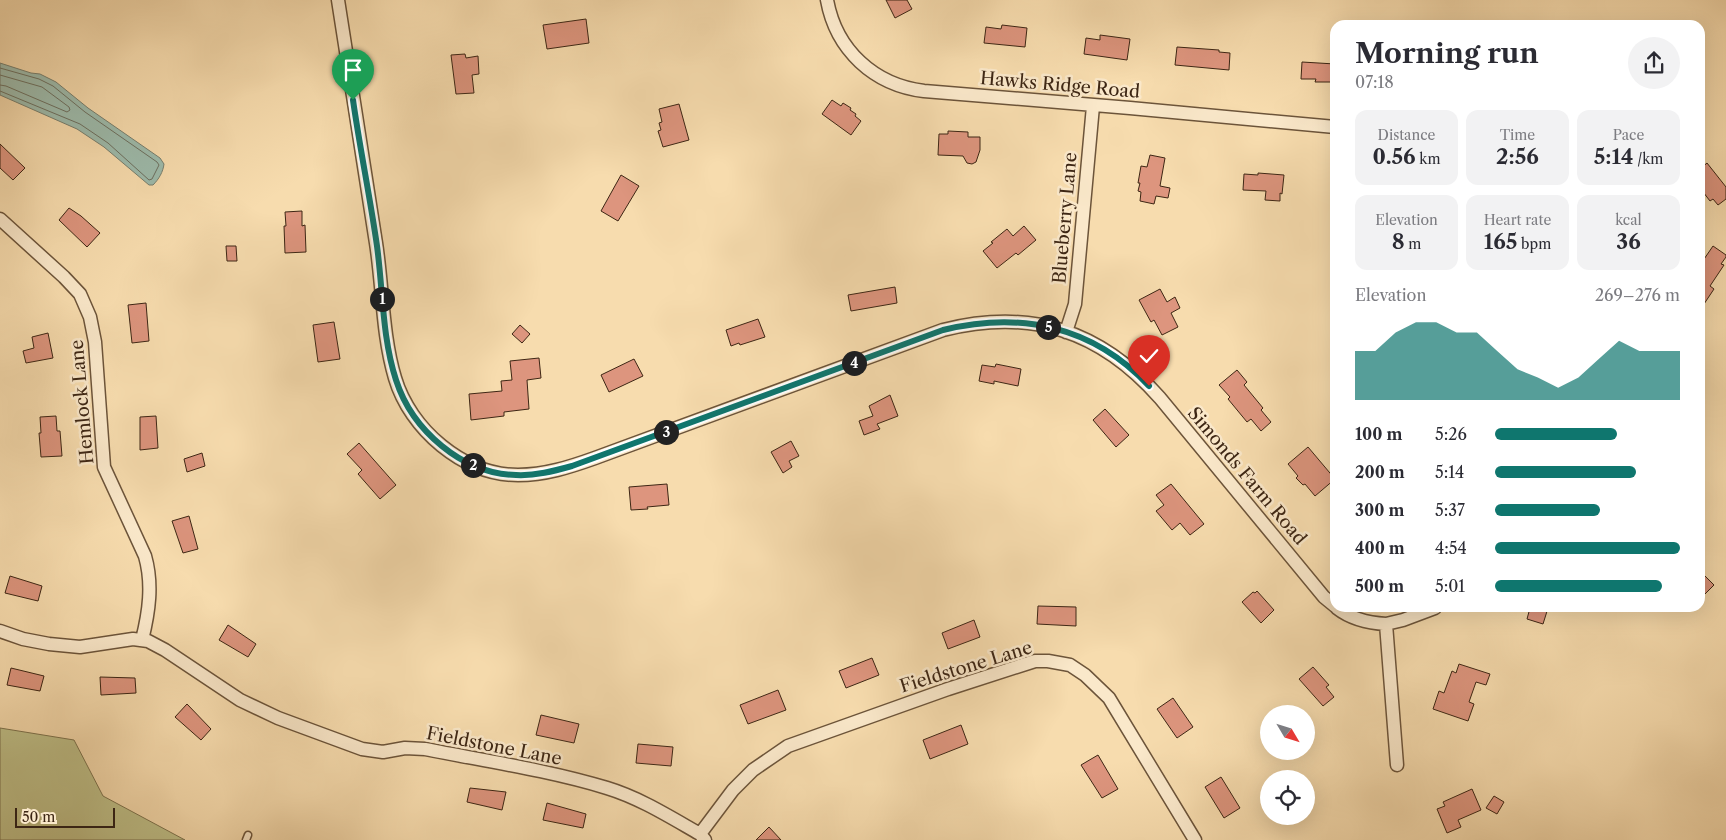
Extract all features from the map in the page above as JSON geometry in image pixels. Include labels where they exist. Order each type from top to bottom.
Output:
[{"type":"street","name":"Simonds Farm Road","points":[[338,0],[356,126],[377,246],[387,340],[396,380],[412,414],[429,435],[449,451],[471,464],[505,474],[516,475],[548,472],[572,466],[943,330],[964,325],[1012,321],[1034,324],[1066,332],[1086,340],[1106,350],[1142,378],[1330,602]]},
{"type":"street","name":"Hawks Ridge Road","points":[[827,0],[835,27],[851,54],[871,71],[894,84],[924,91],[1330,127]]},
{"type":"street","name":"Blueberry Lane","points":[[1066,332],[1075,304],[1093,106]]},
{"type":"street","name":"Hemlock Lane","points":[[0,219],[64,276],[80,294],[90,316],[94,342],[104,467],[139,541],[149,569],[150,592],[147,620],[142,640]]},
{"type":"street","name":"Simonds Farm Road","points":[[1345,612],[1360,620],[1386,624]]},
{"type":"street","points":[[1397,765],[1386,624],[1424,612]]},
{"type":"street","name":"Fieldstone Lane","points":[[0,631],[23,639],[80,647],[133,639],[151,642],[240,700],[278,718],[362,749],[383,752],[405,748],[424,748],[543,772],[599,786],[649,805],[702,837],[733,790],[753,770],[788,746],[957,686],[1035,661],[1048,661],[1070,665],[1085,675],[1108,698],[1195,840]]},
{"type":"green space","points":[[0,728],[74,740],[103,796],[185,840],[0,840]]},
{"type":"water","points":[[0,63],[40,74],[56,82],[88,108],[160,158],[164,164],[162,173],[153,185],[149,185],[104,147],[77,129],[0,95]]},
{"type":"building","points":[[886,0],[907,0],[912,9],[895,18]]},
{"type":"building","points":[[586,19],[589,43],[547,49],[543,25]]},
{"type":"building","points":[[1002,25],[1027,28],[1025,47],[984,43],[986,27],[1001,29]]},
{"type":"building","points":[[1100,35],[1130,39],[1127,60],[1084,54],[1086,38],[1100,40]]},
{"type":"building","points":[[1177,47],[1219,50],[1219,52],[1230,53],[1229,70],[1175,65]]},
{"type":"building","points":[[465,54],[466,58],[478,56],[479,74],[472,75],[474,93],[456,94],[451,55]]},
{"type":"building","points":[[1302,62],[1330,64],[1330,82],[1315,82],[1316,79],[1301,79]]},
{"type":"building","points":[[832,100],[841,106],[843,103],[851,108],[850,110],[861,121],[851,135],[822,114]]},
{"type":"building","points":[[679,104],[689,140],[663,147],[658,131],[661,130],[659,123],[662,122],[659,109]]},
{"type":"building","points":[[948,131],[968,132],[968,137],[980,137],[980,150],[976,162],[972,164],[967,163],[963,156],[938,155],[939,134],[948,134]]},
{"type":"building","points":[[0,144],[25,168],[13,180],[0,168]]},
{"type":"building","points":[[1150,155],[1165,158],[1160,186],[1170,188],[1168,198],[1156,196],[1154,204],[1140,201],[1141,192],[1138,191],[1141,166],[1147,167]]},
{"type":"building","points":[[1707,163],[1726,187],[1726,199],[1718,205],[1713,199],[1710,201],[1705,194],[1705,165]]},
{"type":"building","points":[[1258,173],[1284,175],[1280,201],[1265,200],[1266,191],[1243,190],[1244,174],[1258,175]]},
{"type":"building","points":[[621,175],[639,186],[618,221],[601,211]]},
{"type":"building","points":[[69,208],[100,233],[87,247],[59,220]]},
{"type":"building","points":[[302,211],[302,226],[305,225],[306,252],[285,253],[285,212]]},
{"type":"building","points":[[1024,226],[1036,240],[1018,255],[1016,253],[997,268],[983,251],[1007,229],[1013,236]]},
{"type":"building","points":[[226,246],[236,246],[237,261],[227,261]]},
{"type":"building","points":[[1713,246],[1726,255],[1721,264],[1724,265],[1710,286],[1714,289],[1705,302],[1705,258]]},
{"type":"building","points":[[895,287],[897,303],[851,311],[848,295]]},
{"type":"building","points":[[1160,289],[1167,302],[1175,297],[1180,308],[1171,313],[1178,327],[1162,335],[1154,320],[1151,322],[1139,300]]},
{"type":"building","points":[[146,303],[149,341],[132,343],[128,305]]},
{"type":"building","points":[[758,319],[765,337],[731,346],[726,330]]},
{"type":"building","points":[[334,322],[340,359],[318,362],[313,325]]},
{"type":"building","points":[[520,325],[530,334],[522,343],[512,334]]},
{"type":"building","points":[[48,333],[53,358],[26,363],[23,351],[34,348],[32,337]]},
{"type":"building","points":[[539,358],[541,378],[527,380],[529,409],[504,412],[504,416],[471,420],[469,394],[502,391],[501,381],[512,380],[510,361]]},
{"type":"building","points":[[634,359],[643,376],[609,392],[601,375]]},
{"type":"building","points":[[996,364],[1021,369],[1018,386],[994,381],[994,384],[979,381],[982,365],[995,367]]},
{"type":"building","points":[[1237,370],[1247,382],[1244,385],[1263,408],[1261,410],[1271,422],[1261,431],[1251,419],[1247,422],[1228,399],[1230,397],[1219,385]]},
{"type":"building","points":[[890,395],[898,416],[877,424],[880,429],[864,435],[859,421],[873,416],[869,406]]},
{"type":"building","points":[[1105,409],[1129,435],[1116,447],[1093,420]]},
{"type":"building","points":[[56,416],[57,431],[60,431],[62,456],[41,457],[40,417]]},
{"type":"building","points":[[156,416],[158,448],[140,450],[140,417]]},
{"type":"building","points":[[791,441],[799,456],[789,461],[792,467],[783,473],[771,452]]},
{"type":"building","points":[[359,443],[396,485],[380,499],[358,474],[362,470],[347,454]]},
{"type":"building","points":[[1308,447],[1330,473],[1330,483],[1315,496],[1305,484],[1303,485],[1296,478],[1298,476],[1288,464]]},
{"type":"building","points":[[202,453],[205,466],[187,472],[184,459]]},
{"type":"building","points":[[667,484],[669,505],[631,510],[629,487]]},
{"type":"building","points":[[1171,484],[1204,524],[1190,535],[1180,523],[1172,530],[1156,511],[1164,505],[1156,495]]},
{"type":"building","points":[[189,516],[198,549],[183,553],[172,521]]},
{"type":"building","points":[[10,576],[42,586],[38,601],[5,593]]},
{"type":"building","points":[[1705,576],[1714,585],[1705,594]]},
{"type":"building","points":[[1257,591],[1274,610],[1261,623],[1242,602],[1253,592]]},
{"type":"building","points":[[1038,606],[1076,607],[1076,626],[1037,624]]},
{"type":"building","points":[[1529,612],[1547,612],[1543,624],[1527,619]]},
{"type":"building","points":[[974,620],[980,637],[948,649],[942,633]]},
{"type":"building","points":[[228,625],[256,644],[248,657],[219,640]]},
{"type":"building","points":[[872,658],[879,675],[846,688],[839,671]]},
{"type":"building","points":[[1459,664],[1490,674],[1486,685],[1476,682],[1469,702],[1474,704],[1468,721],[1433,709],[1439,691],[1444,693],[1452,671],[1456,673]]},
{"type":"building","points":[[1313,667],[1329,685],[1326,687],[1334,697],[1323,706],[1299,679]]},
{"type":"building","points":[[11,668],[44,676],[40,691],[7,685]]},
{"type":"building","points":[[100,677],[135,678],[136,693],[101,695]]},
{"type":"building","points":[[778,690],[786,710],[748,724],[740,705]]},
{"type":"building","points":[[1173,698],[1193,727],[1177,738],[1157,709]]},
{"type":"building","points":[[187,704],[211,729],[201,740],[175,717]]},
{"type":"building","points":[[541,715],[579,724],[574,743],[536,735]]},
{"type":"building","points":[[961,725],[968,744],[930,759],[923,740]]},
{"type":"building","points":[[638,744],[673,747],[671,766],[636,763]]},
{"type":"building","points":[[1098,755],[1118,789],[1102,798],[1081,765]]},
{"type":"building","points":[[1221,777],[1240,808],[1224,818],[1205,787]]},
{"type":"building","points":[[470,788],[506,792],[502,810],[467,802]]},
{"type":"building","points":[[1472,789],[1481,810],[1458,820],[1461,827],[1447,833],[1437,809],[1445,806],[1443,802]]},
{"type":"building","points":[[1494,796],[1504,802],[1497,814],[1486,808]]},
{"type":"building","points":[[547,803],[586,814],[583,828],[543,820]]},
{"type":"building","points":[[769,827],[781,840],[756,840]]},
{"type":"route","points":[[353,100],[377,246],[387,340],[396,380],[412,414],[429,435],[449,451],[482,468],[516,475],[556,471],[943,330],[964,325],[1012,321],[1026,322],[1066,332],[1106,350],[1126,364],[1149,386]]}]
